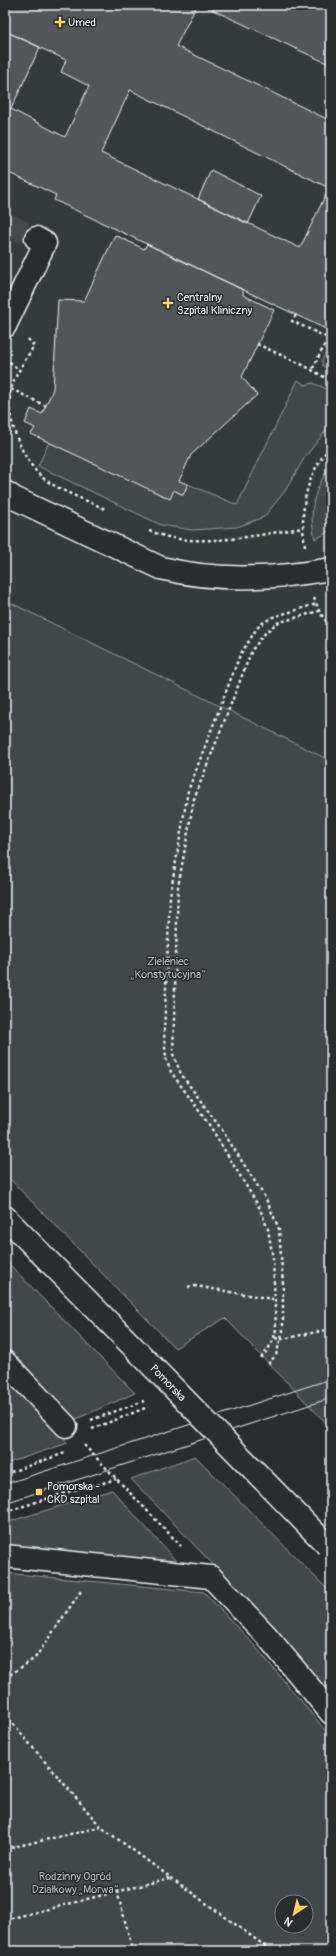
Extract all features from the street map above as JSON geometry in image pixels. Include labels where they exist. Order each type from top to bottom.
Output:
[{"type":"street","points":[[5,326],[45,243],[36,238]]},
{"type":"street","points":[[5,492],[14,498],[161,568],[183,573],[220,578],[258,578],[331,570]]},
{"type":"street","name":"Pomorska","points":[[5,1217],[329,1547]]},
{"type":"street","points":[[5,1362],[69,1430]]},
{"type":"street","points":[[5,1556],[211,1577],[266,1634],[331,1713]]},
{"type":"path","points":[[296,315],[292,321],[328,338],[312,370]]},
{"type":"path","points":[[257,344],[312,370],[331,381]]},
{"type":"path","points":[[5,358],[19,370],[11,389],[9,400],[17,436],[26,458],[34,470],[47,481],[108,511]]},
{"type":"path","points":[[11,389],[46,406]]},
{"type":"path","points":[[331,446],[319,464],[307,491],[304,504],[303,528],[309,573],[316,604],[319,611],[331,627]]},
{"type":"path","points":[[142,528],[177,539],[207,541],[236,539],[303,528]]},
{"type":"path","points":[[261,1358],[269,1350],[275,1338],[276,1329],[273,1299],[273,1259],[269,1236],[259,1207],[210,1126],[171,1072],[166,1059],[164,1033],[171,884],[188,791],[240,654],[257,628],[264,622],[273,617],[316,604]]},
{"type":"path","points":[[268,1364],[276,1355],[282,1339],[283,1284],[279,1229],[266,1199],[222,1130],[182,1074],[173,1054],[178,887],[196,792],[252,650],[266,632],[277,623],[319,611]]},
{"type":"path","points":[[188,1287],[195,1286],[273,1299]]},
{"type":"path","points":[[275,1338],[282,1339],[331,1329]]},
{"type":"path","points":[[69,1430],[144,1401]]},
{"type":"path","points":[[69,1430],[148,1407]]},
{"type":"path","points":[[69,1430],[211,1577]]},
{"type":"path","points":[[5,1474],[60,1456]]},
{"type":"path","points":[[5,1512],[87,1486],[97,1485],[116,1479]]},
{"type":"path","points":[[5,1678],[35,1658],[88,1581],[90,1564]]},
{"type":"path","points":[[5,1715],[101,1827],[272,1951]]},
{"type":"path","points":[[5,1850],[101,1827]]},
{"type":"path","points":[[5,1920],[170,1878]]},
{"type":"path","points":[[116,1891],[133,1951]]},
{"type":"shaded area","name":"Centralny Szpital Kliniczny","points":[[5,5],[331,5],[331,761],[5,600]]},
{"type":"green space","points":[[331,342],[331,371],[323,366],[322,360]]},
{"type":"green space","points":[[298,380],[305,385],[313,383],[331,391],[331,424],[305,457],[285,491],[264,517],[237,527],[192,530],[161,525],[38,466],[49,442],[169,498],[174,490],[183,495],[188,484],[237,505]]},
{"type":"green space","points":[[331,464],[331,528],[325,534],[315,539],[312,518],[314,500],[320,483]]},
{"type":"green space","name":"Zieleniec „Konstytucyjna”","points":[[5,600],[331,761],[331,1428],[225,1318],[175,1348],[5,1174]]},
{"type":"green space","points":[[5,1260],[135,1393],[74,1420],[5,1347]]},
{"type":"green space","points":[[5,1375],[68,1443],[5,1464]]},
{"type":"green space","points":[[195,1456],[331,1593],[331,1697],[273,1627],[131,1479]]},
{"type":"green space","points":[[112,1490],[178,1563],[5,1548],[5,1523]]},
{"type":"green space","name":"Rodzinny Ogród Działkowy „Morwa”","points":[[5,1573],[204,1592],[254,1645],[331,1737],[331,1951],[5,1951]]},
{"type":"building","points":[[5,5],[197,5],[176,46],[331,121],[330,331],[54,200],[56,195],[5,171],[5,106],[65,137],[89,86],[61,72],[66,60],[5,31]],"holes":[[[130,90],[329,188],[300,248],[101,153]]]},
{"type":"building","points":[[202,5],[331,5],[331,65]]},
{"type":"building","points":[[5,31],[40,47],[11,109],[5,106]]},
{"type":"building","points":[[211,170],[261,196],[248,224],[198,199]]},
{"type":"building","points":[[115,235],[144,249],[147,244],[243,290],[243,295],[274,310],[242,377],[257,395],[191,455],[179,481],[188,484],[183,495],[174,490],[170,499],[31,434],[35,428],[25,423],[31,409],[42,414],[53,389],[58,300],[84,301]]},
{"type":"tunnel","points":[[5,223],[36,238]]},
{"type":"tram line","points":[[5,1484],[331,1379]]},
{"type":"tram line","points":[[5,1503],[331,1398]]},
{"type":"place","name":"Umed","points":[[60,22]]},
{"type":"place","name":"Centralny Szpital Kliniczny","points":[[168,303]]},
{"type":"place","name":"Pomorska - CKD szpital","points":[[39,1492]]}]
